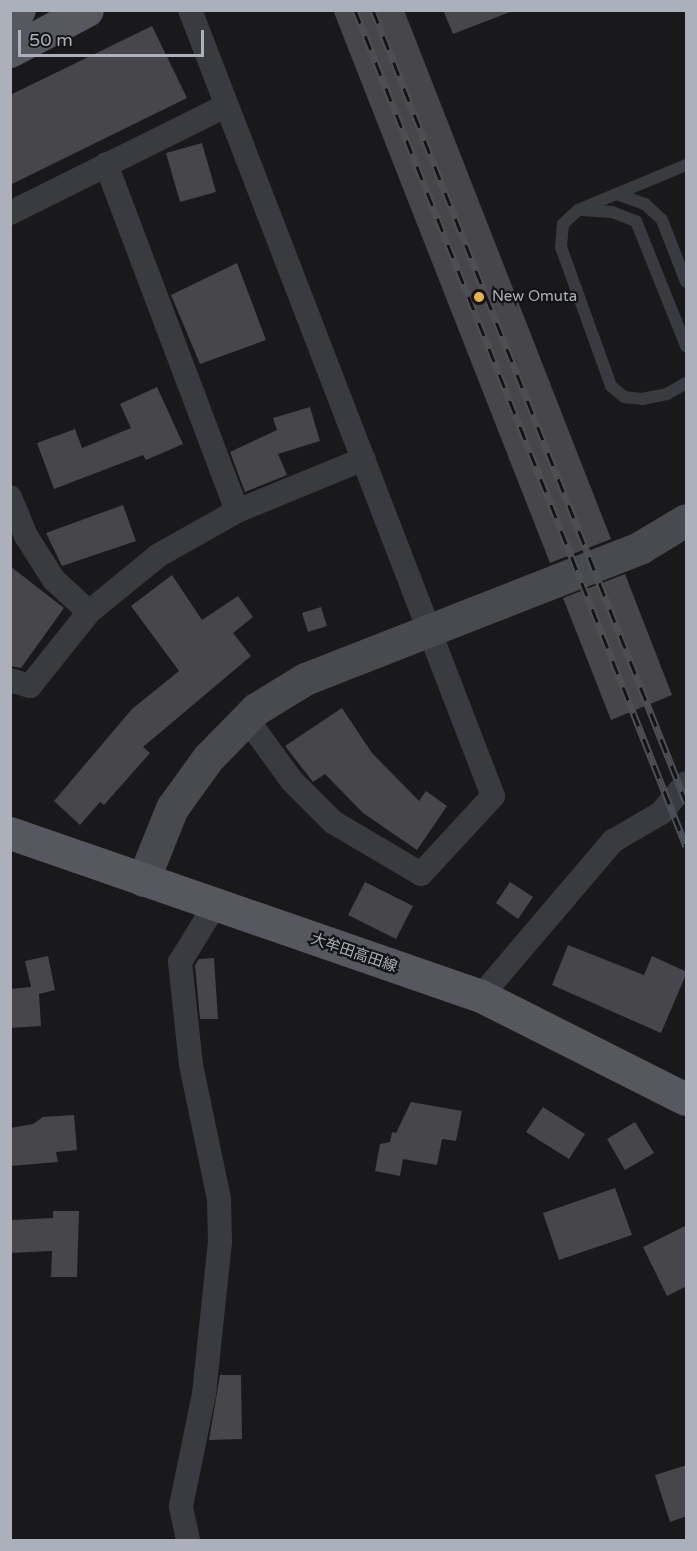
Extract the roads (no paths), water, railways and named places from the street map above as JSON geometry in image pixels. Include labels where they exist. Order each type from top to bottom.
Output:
[{"type":"main road","points":[[10,15],[19,10]]},
{"type":"main road","points":[[10,51],[87,10]]},
{"type":"main road","name":"大牟田高田線","points":[[10,833],[481,996],[687,1099]]},
{"type":"street","points":[[190,10],[493,796],[421,874],[333,822],[292,781],[247,719]]},
{"type":"street","points":[[10,213],[226,106]]},
{"type":"street","points":[[106,164],[237,511]]},
{"type":"street","points":[[10,680],[30,686],[89,612],[159,555],[237,511],[364,459]]},
{"type":"street","points":[[10,497],[26,536],[54,580],[89,612]]},
{"type":"street","points":[[143,880],[172,808],[208,758],[247,719],[305,679],[641,547],[687,520]]},
{"type":"street","points":[[481,996],[613,841],[661,813],[687,783]]},
{"type":"street","points":[[188,1540],[181,1506],[204,1394],[220,1242],[219,1199],[191,1065],[180,962],[214,904]]},
{"type":"lane","points":[[687,165],[578,210],[562,224],[561,247],[611,386],[624,397],[642,399],[667,394],[687,383]]},
{"type":"lane","points":[[617,194],[645,204],[662,220],[687,282]]},
{"type":"lane","points":[[578,210],[612,212],[636,221],[687,346]]},
{"type":"railway","points":[[355,10],[686,846]]},
{"type":"railway","points":[[373,10],[686,802]]},
{"type":"place","name":"New Omuta","points":[[479,297]]}]
